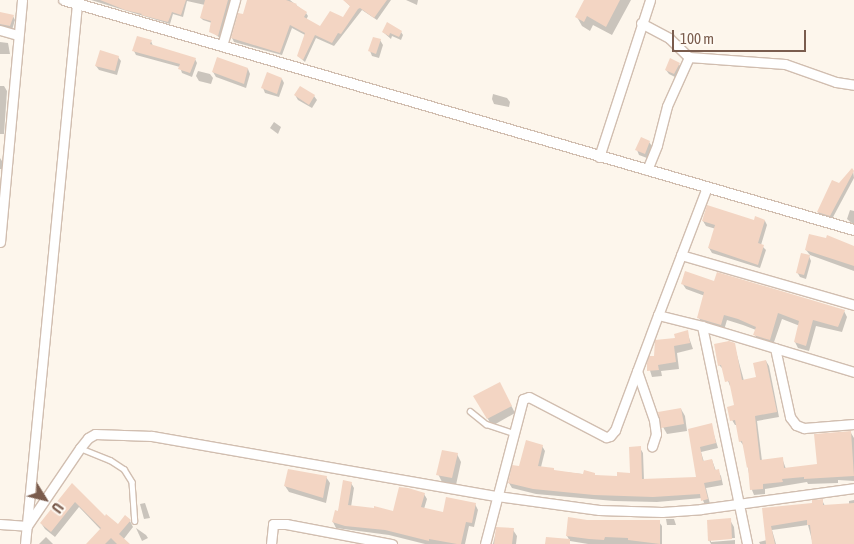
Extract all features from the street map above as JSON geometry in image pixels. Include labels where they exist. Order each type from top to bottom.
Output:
[{"type":"street","points":[[0,242],[5,137],[22,0]]},
{"type":"street","points":[[65,0],[854,230]]},
{"type":"street","points":[[222,46],[235,0]]},
{"type":"street","points":[[599,157],[650,0]]},
{"type":"street","points":[[25,544],[23,525],[77,4]]},
{"type":"street","points":[[641,23],[670,38],[689,57],[785,64],[836,82],[854,85]]},
{"type":"street","points":[[0,30],[18,35]]},
{"type":"street","points":[[647,170],[657,145],[667,106],[689,57]]},
{"type":"street","points":[[485,544],[513,433],[525,397],[606,437],[610,436],[615,430],[707,187]]},
{"type":"street","points":[[681,255],[854,305]]},
{"type":"street","points":[[658,315],[702,326],[854,372]]},
{"type":"street","points":[[702,326],[747,544]]},
{"type":"street","points":[[775,348],[790,417],[796,425],[804,428],[854,424]]},
{"type":"street","points":[[637,371],[654,420],[656,434],[652,446]]},
{"type":"street","points":[[23,525],[80,448],[88,438],[95,434],[152,436],[572,508],[627,511],[701,509],[854,488]]},
{"type":"street","points":[[0,524],[23,525]]},
{"type":"street","points":[[271,544],[274,524],[286,524],[392,544]]},
{"type":"lane","points":[[470,411],[486,424],[513,433]]},
{"type":"lane","points":[[80,448],[110,460],[124,469],[132,482],[136,521]]},
{"type":"building","points":[[100,0],[186,0],[181,15],[172,12],[168,22],[125,10]]},
{"type":"building","points":[[205,0],[228,0],[218,36],[209,32],[211,21],[200,18]]},
{"type":"building","points":[[247,0],[286,0],[297,4],[307,12],[304,17],[320,26],[330,11],[343,17],[350,6],[343,0],[387,0],[374,18],[360,8],[358,9],[341,34],[338,33],[332,43],[315,35],[303,60],[297,56],[305,33],[290,25],[280,53],[231,38],[238,13],[243,14]]},
{"type":"building","points":[[584,0],[620,0],[606,27],[587,16],[584,22],[575,17]]},
{"type":"building","points":[[0,12],[14,15],[10,26],[0,24]]},
{"type":"building","points":[[387,22],[402,31],[399,37],[390,33],[389,36],[382,32]]},
{"type":"building","points":[[137,36],[152,40],[150,44],[196,58],[190,73],[178,69],[180,64],[132,51]]},
{"type":"building","points":[[373,37],[381,39],[376,54],[368,51]]},
{"type":"building","points":[[100,50],[119,56],[115,71],[95,66]]},
{"type":"building","points":[[217,57],[248,68],[244,84],[212,72]]},
{"type":"building","points":[[670,58],[680,63],[674,74],[665,70]]},
{"type":"building","points":[[267,72],[282,78],[277,94],[261,88]]},
{"type":"building","points":[[300,86],[315,95],[309,105],[294,95]]},
{"type":"building","points":[[641,137],[650,141],[645,154],[635,150]]},
{"type":"building","points":[[852,168],[854,171],[830,216],[817,212],[832,180],[839,183]]},
{"type":"building","points":[[707,205],[754,220],[755,216],[765,220],[758,243],[764,245],[758,265],[708,248],[715,225],[702,221]]},
{"type":"building","points":[[809,234],[826,238],[827,235],[854,246],[854,266],[805,250]]},
{"type":"building","points":[[801,253],[810,255],[804,275],[796,273]]},
{"type":"building","points":[[685,271],[714,281],[717,272],[845,310],[838,327],[813,320],[806,346],[794,342],[799,321],[778,313],[770,340],[753,335],[756,327],[738,319],[724,315],[721,325],[697,318],[704,292],[681,284]]},
{"type":"building","points":[[688,330],[690,343],[674,346],[676,362],[658,365],[659,370],[647,371],[649,356],[654,356],[655,340],[675,338],[674,334]]},
{"type":"building","points":[[729,341],[735,343],[742,380],[756,377],[753,363],[766,360],[777,412],[755,416],[760,460],[783,457],[784,468],[817,464],[814,434],[851,431],[854,476],[782,479],[783,482],[763,484],[763,489],[750,490],[748,467],[742,441],[739,442],[735,420],[730,421],[727,407],[734,405],[729,381],[725,382],[721,365],[718,366],[714,344]]},
{"type":"building","points":[[500,382],[512,406],[487,419],[473,396]]},
{"type":"building","points":[[681,408],[684,424],[661,428],[658,412]]},
{"type":"building","points":[[712,423],[716,443],[700,447],[703,461],[712,459],[715,470],[719,469],[721,480],[704,483],[708,499],[701,501],[700,494],[653,497],[594,495],[533,489],[508,483],[512,465],[519,466],[526,440],[543,445],[538,466],[554,468],[554,470],[583,474],[584,470],[595,473],[595,475],[617,476],[617,472],[630,473],[629,447],[641,446],[642,479],[696,477],[688,429]]},
{"type":"building","points":[[442,450],[458,453],[452,478],[436,475]]},
{"type":"building","points":[[288,469],[327,476],[323,498],[284,486]]},
{"type":"building","points":[[343,480],[352,482],[348,505],[374,508],[374,506],[393,511],[399,487],[408,488],[425,493],[421,507],[443,512],[446,497],[476,503],[472,523],[466,522],[461,544],[457,544],[429,539],[429,541],[385,530],[345,526],[332,522],[335,510],[338,511]]},
{"type":"building","points":[[72,483],[105,516],[106,514],[118,524],[125,515],[131,520],[119,534],[130,544],[117,544],[111,538],[105,544],[86,544],[101,528],[75,502],[51,532],[40,523]]},
{"type":"building","points":[[823,499],[823,505],[854,503],[854,544],[812,544],[810,525],[807,525],[807,520],[771,526],[775,544],[766,544],[762,508],[812,503],[812,500]]},
{"type":"building","points":[[568,517],[587,520],[660,520],[660,544],[628,540],[628,538],[605,537],[604,540],[566,536]]},
{"type":"building","points":[[731,518],[732,539],[708,541],[707,520]]},
{"type":"building","points":[[496,527],[514,528],[512,544],[494,544]]},
{"type":"building","points":[[546,537],[570,539],[570,544],[545,544]]}]
